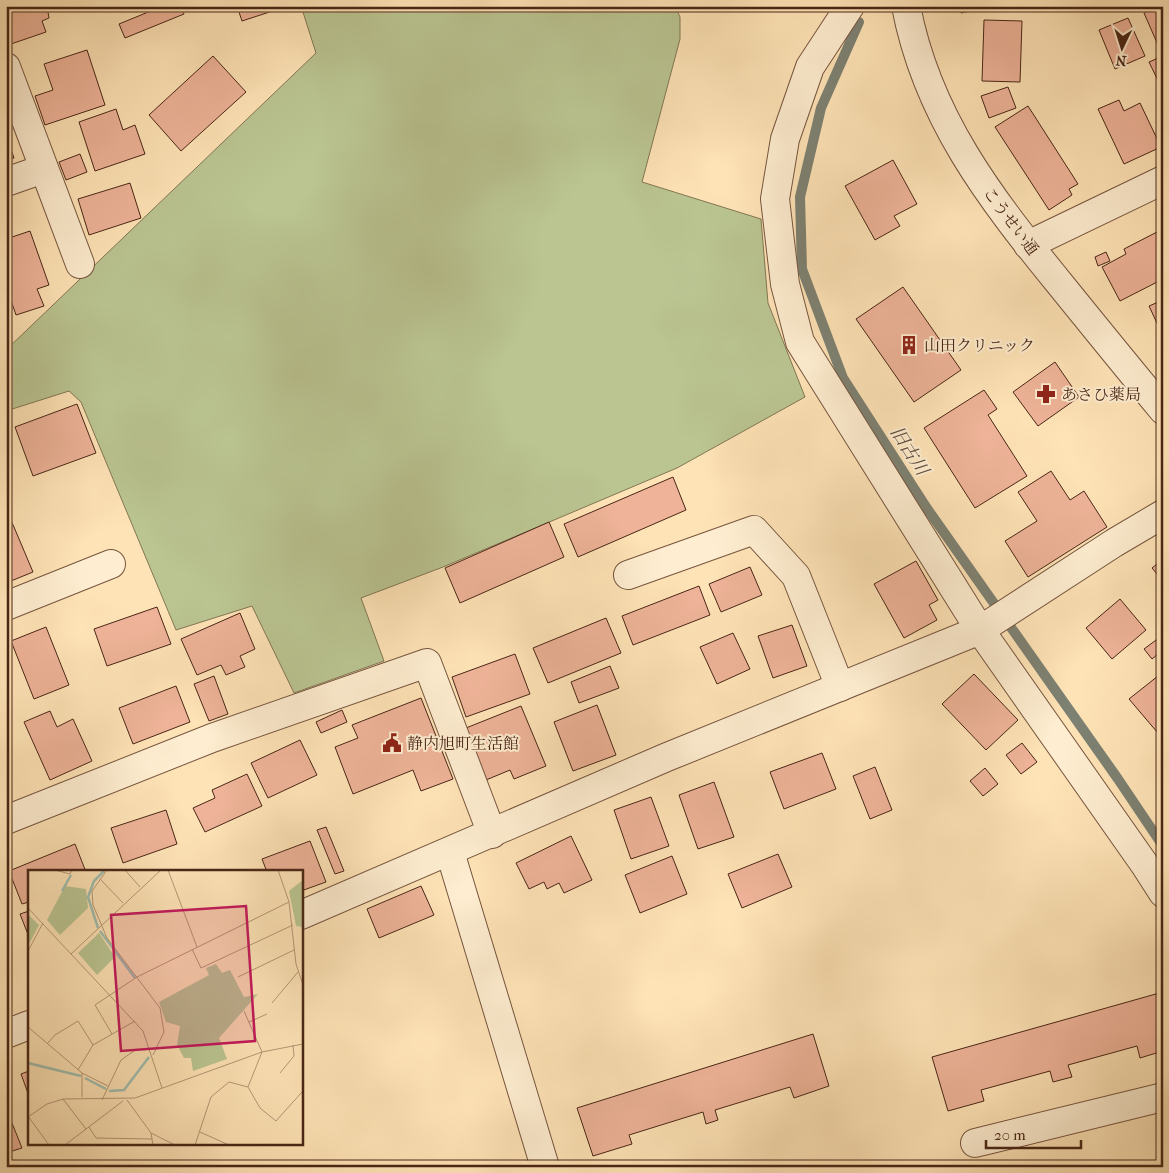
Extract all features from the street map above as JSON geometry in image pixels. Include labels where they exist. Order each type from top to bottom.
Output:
[{"type":"street","points":[[850,6],[810,67],[786,139],[776,198],[785,284],[800,342],[996,621],[1163,893]]},
{"type":"street","name":"こうせい通","points":[[906,6],[923,71],[940,113],[964,156],[1028,245],[1163,410]]},
{"type":"street","points":[[6,67],[80,264]]},
{"type":"street","points":[[6,182],[44,168]]},
{"type":"street","points":[[1028,245],[1163,180]]},
{"type":"street","points":[[302,915],[667,757],[996,621],[1114,543],[1163,514]]},
{"type":"street","points":[[628,575],[754,530],[796,576],[840,687]]},
{"type":"street","points":[[6,606],[110,564]]},
{"type":"street","points":[[6,820],[212,738],[427,662],[492,834]]},
{"type":"street","points":[[450,852],[545,1167]]},
{"type":"street","points":[[6,1034],[28,1025]]},
{"type":"street","points":[[976,1143],[1163,1097]]},
{"type":"green space","points":[[301,6],[675,6],[680,17],[680,39],[642,182],[761,219],[768,303],[805,397],[677,468],[443,567],[361,598],[384,661],[294,693],[252,606],[176,630],[81,402],[69,391],[6,411],[6,350],[316,53]]},
{"type":"building","points":[[6,6],[47,6],[49,18],[42,21],[46,32],[11,44],[6,31]]},
{"type":"building","points":[[163,6],[181,6],[184,14],[125,38],[119,24]]},
{"type":"building","points":[[237,6],[288,6],[242,21]]},
{"type":"building","points":[[959,6],[994,6],[961,13]]},
{"type":"building","points":[[1163,6],[1163,43],[1158,45],[1144,13]]},
{"type":"building","points":[[1128,18],[1145,56],[1115,69],[1099,30]]},
{"type":"building","points":[[984,20],[1022,21],[1020,82],[982,81]]},
{"type":"building","points":[[87,50],[105,105],[45,125],[35,96],[53,90],[44,64]]},
{"type":"building","points":[[213,56],[246,92],[181,151],[149,115]]},
{"type":"building","points":[[1163,56],[1163,91],[1149,62]]},
{"type":"building","points":[[1008,87],[1016,108],[989,118],[981,96]]},
{"type":"building","points":[[1119,100],[1124,111],[1140,103],[1161,147],[1124,164],[1098,109]]},
{"type":"building","points":[[1028,106],[1078,184],[1069,189],[1072,195],[1049,210],[995,127]]},
{"type":"building","points":[[116,109],[123,130],[135,125],[145,154],[95,171],[79,122]]},
{"type":"building","points":[[6,135],[14,158],[6,160]]},
{"type":"building","points":[[80,154],[87,172],[66,180],[59,162]]},
{"type":"building","points":[[893,160],[917,204],[894,216],[900,226],[875,240],[845,186]]},
{"type":"building","points":[[130,183],[141,218],[89,235],[78,199]]},
{"type":"building","points":[[30,231],[49,285],[37,289],[44,306],[16,315],[6,286],[6,239]]},
{"type":"building","points":[[1157,232],[1163,244],[1163,279],[1120,301],[1102,267],[1126,254],[1124,249]]},
{"type":"building","points":[[1106,252],[1110,261],[1098,266],[1095,257]]},
{"type":"building","name":"山田クリニック","points":[[903,287],[961,370],[914,402],[856,319]]},
{"type":"building","points":[[1163,300],[1163,336],[1149,306]]},
{"type":"building","name":"あさひ薬局","points":[[1055,362],[1079,397],[1038,426],[1013,392]]},
{"type":"building","points":[[984,390],[997,409],[988,415],[1027,476],[975,508],[924,428]]},
{"type":"building","points":[[77,404],[96,453],[33,476],[15,427]]},
{"type":"building","points":[[1051,471],[1070,500],[1084,491],[1107,527],[1028,577],[1005,541],[1037,521],[1018,492]]},
{"type":"building","points":[[673,477],[686,510],[578,557],[564,524]]},
{"type":"building","points":[[11,520],[33,572],[6,583],[6,522]]},
{"type":"building","points":[[549,522],[564,557],[460,603],[445,568]]},
{"type":"building","points":[[1163,559],[1163,581],[1152,568]]},
{"type":"building","points":[[916,561],[938,600],[929,605],[937,620],[904,638],[874,584]]},
{"type":"building","points":[[750,567],[762,595],[721,612],[709,584]]},
{"type":"building","points":[[699,586],[710,615],[633,645],[622,616]]},
{"type":"building","points":[[1120,599],[1146,630],[1112,659],[1086,628]]},
{"type":"building","points":[[157,607],[171,644],[107,666],[94,629]]},
{"type":"building","points":[[240,613],[255,649],[240,656],[245,667],[226,675],[221,665],[197,675],[181,639]]},
{"type":"building","points":[[606,618],[621,653],[548,683],[533,648]]},
{"type":"building","points":[[792,625],[807,666],[773,678],[758,636]]},
{"type":"building","points":[[46,627],[69,685],[34,699],[11,641]]},
{"type":"building","points":[[733,633],[750,669],[717,684],[700,647]]},
{"type":"building","points":[[1163,635],[1163,650],[1152,659],[1144,649]]},
{"type":"building","points":[[515,654],[530,694],[466,717],[452,677]]},
{"type":"building","points":[[610,666],[619,688],[579,703],[571,682]]},
{"type":"building","points":[[1163,672],[1163,739],[1129,699]]},
{"type":"building","points":[[974,674],[1018,720],[986,750],[942,704]]},
{"type":"building","points":[[214,676],[228,714],[209,721],[194,684]]},
{"type":"building","points":[[176,686],[190,722],[133,744],[119,708]]},
{"type":"building","name":"静内旭町生活館","points":[[421,698],[453,779],[421,791],[413,770],[353,794],[335,747],[358,738],[352,725]]},
{"type":"building","points":[[597,705],[616,755],[573,771],[554,722]]},
{"type":"building","points":[[521,706],[546,766],[514,779],[510,770],[486,780],[466,728]]},
{"type":"building","points":[[342,710],[347,722],[321,733],[316,722]]},
{"type":"building","points":[[50,711],[57,727],[73,719],[92,761],[50,780],[24,722]]},
{"type":"building","points":[[300,740],[317,775],[268,798],[251,763]]},
{"type":"building","points":[[1022,743],[1037,762],[1021,774],[1006,755]]},
{"type":"building","points":[[822,753],[836,789],[784,809],[770,772]]},
{"type":"building","points":[[875,767],[892,810],[870,819],[853,776]]},
{"type":"building","points":[[985,768],[998,784],[983,796],[970,781]]},
{"type":"building","points":[[247,774],[262,806],[205,832],[193,808],[215,798],[212,790]]},
{"type":"building","points":[[714,782],[734,837],[698,849],[679,795]]},
{"type":"building","points":[[651,797],[669,846],[631,859],[614,810]]},
{"type":"building","points":[[166,810],[177,844],[123,863],[111,828]]},
{"type":"building","points":[[326,827],[344,871],[335,874],[317,830]]},
{"type":"building","points":[[571,836],[592,880],[564,893],[559,883],[547,889],[544,882],[529,889],[516,863]]},
{"type":"building","points":[[310,841],[326,882],[302,891],[302,870],[266,870],[262,859]]},
{"type":"building","points":[[75,844],[85,870],[28,870],[28,902],[22,904],[9,871]]},
{"type":"building","points":[[778,854],[792,887],[742,908],[728,874]]},
{"type":"building","points":[[672,856],[687,894],[640,913],[625,875]]},
{"type":"building","points":[[421,886],[434,915],[379,938],[367,909]]},
{"type":"building","points":[[28,911],[28,934],[20,914]]},
{"type":"building","points":[[1163,992],[1163,1051],[1140,1058],[1137,1046],[1068,1065],[1072,1077],[1053,1082],[1050,1071],[981,1090],[984,1101],[948,1111],[932,1057]]},
{"type":"building","points":[[813,1034],[829,1086],[794,1098],[790,1087],[715,1110],[718,1120],[706,1124],[703,1112],[629,1135],[632,1144],[593,1156],[577,1108]]},
{"type":"building","points":[[28,1071],[28,1093],[21,1074]]},
{"type":"building","points":[[6,1108],[22,1148],[6,1153]]},
{"type":"waterway","name":"旧古川","points":[[859,22],[821,108],[800,197],[802,269],[843,378],[926,507],[1118,779],[1163,846]]},
{"type":"place","name":"山田クリニック","points":[[909,345]]},
{"type":"place","name":"あさひ薬局","points":[[1046,394]]},
{"type":"place","name":"静内旭町生活館","points":[[392,743]]}]
